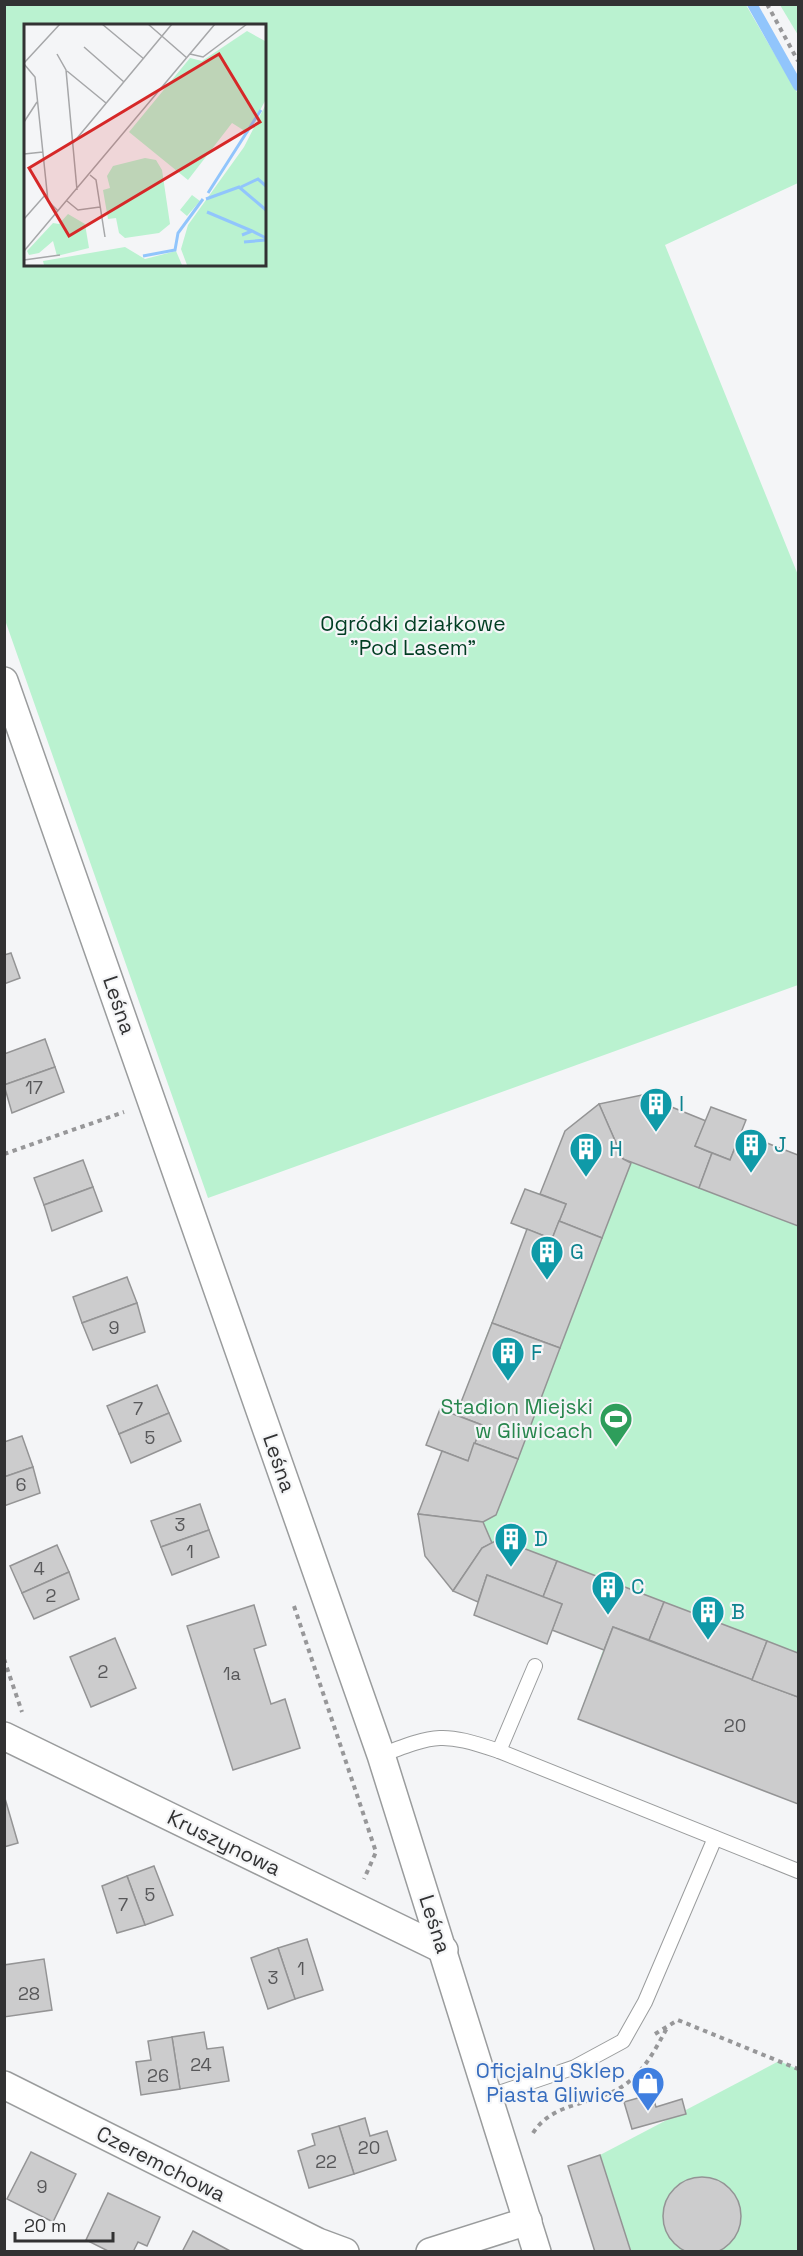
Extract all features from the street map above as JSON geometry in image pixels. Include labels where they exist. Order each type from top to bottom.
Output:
[{"type":"street","name":"Leśna","points":[[4,681],[381,1755],[490,2096],[537,2252]]},
{"type":"street","name":"Kruszynowa","points":[[11,1729],[444,1950]]},
{"type":"street","name":"Czeremchowa","points":[[4,2085],[320,2247],[345,2252]]},
{"type":"street","points":[[430,2252],[528,2221]]},
{"type":"lane","points":[[499,1751],[535,1666]]},
{"type":"lane","points":[[381,1755],[427,1738],[456,1737],[499,1751],[798,1872]]},
{"type":"lane","points":[[490,2096],[575,2067],[622,2041],[645,2002],[715,1838]]},
{"type":"path","points":[[767,4],[798,61]]},
{"type":"path","points":[[4,1154],[153,1101]]},
{"type":"path","points":[[292,1603],[376,1852],[364,1879]]},
{"type":"path","points":[[4,1659],[11,1729]]},
{"type":"path","points":[[649,2038],[678,2020],[798,2068]]},
{"type":"path","points":[[530,2141],[533,2132],[550,2114],[625,2085],[641,2071],[669,2026]]},
{"type":"green space","name":"Ogródki działkowe \"Pod Lasem\"","points":[[4,5],[746,5],[798,94],[798,183],[665,245],[798,575],[798,985],[208,1198],[5,620]]},
{"type":"green space","points":[[780,5],[798,5],[798,35]]},
{"type":"green space","name":"Stadion Miejski w Gliwicach","points":[[642,1095],[705,1121],[711,1107],[746,1120],[741,1133],[798,1155],[798,1804],[578,1719],[603,1650],[552,1630],[547,1644],[474,1615],[478,1602],[453,1591],[425,1556],[418,1514],[442,1451],[426,1445],[456,1415],[527,1230],[511,1223],[525,1189],[541,1194],[565,1131],[599,1104]]},
{"type":"green space","points":[[779,2061],[798,2069],[798,2251],[631,2251],[600,2155]]},
{"type":"building","points":[[11,953],[20,978],[4,984],[4,955]]},
{"type":"building","points":[[45,1039],[55,1067],[4,1085],[4,1054]]},
{"type":"building","points":[[55,1067],[64,1092],[12,1113],[4,1085]]},
{"type":"building","name":"I","points":[[642,1095],[706,1121],[695,1146],[712,1153],[699,1188],[623,1159],[599,1104]]},
{"type":"building","name":"H","points":[[599,1104],[623,1159],[631,1163],[602,1238],[559,1221],[566,1204],[540,1194],[565,1131]]},
{"type":"building","points":[[711,1107],[746,1120],[730,1160],[695,1146]]},
{"type":"building","name":"J","points":[[741,1133],[798,1155],[798,1226],[699,1188],[712,1153],[730,1160]]},
{"type":"building","points":[[83,1160],[93,1187],[44,1205],[34,1178]]},
{"type":"building","points":[[93,1187],[102,1211],[52,1231],[44,1205]]},
{"type":"building","points":[[525,1189],[566,1204],[552,1239],[511,1223]]},
{"type":"building","name":"G","points":[[559,1221],[602,1238],[560,1348],[492,1323],[527,1229],[552,1239]]},
{"type":"building","points":[[127,1277],[137,1303],[82,1323],[73,1297]]},
{"type":"building","points":[[137,1303],[145,1332],[93,1350],[82,1323]]},
{"type":"building","name":"F","points":[[492,1323],[560,1348],[518,1459],[474,1443],[482,1425],[456,1415]]},
{"type":"building","points":[[157,1385],[169,1413],[119,1434],[107,1406]]},
{"type":"building","points":[[440,1409],[482,1425],[468,1461],[426,1445]]},
{"type":"building","points":[[169,1413],[181,1441],[131,1463],[119,1434]]},
{"type":"building","points":[[22,1436],[33,1467],[4,1477],[4,1442]]},
{"type":"building","points":[[474,1443],[518,1459],[496,1515],[483,1522],[418,1514],[442,1451],[468,1461]]},
{"type":"building","points":[[33,1467],[40,1493],[4,1506],[4,1477]]},
{"type":"building","points":[[200,1504],[209,1530],[161,1547],[151,1521]]},
{"type":"building","points":[[418,1514],[483,1522],[492,1543],[482,1548],[453,1591],[425,1556]]},
{"type":"building","points":[[209,1530],[219,1557],[172,1575],[161,1547]]},
{"type":"building","name":"D","points":[[499,1539],[557,1561],[543,1597],[487,1575],[478,1602],[453,1591],[482,1548]]},
{"type":"building","points":[[57,1545],[69,1572],[22,1593],[10,1566]]},
{"type":"building","name":"C","points":[[557,1561],[664,1602],[649,1640],[613,1627],[604,1650],[552,1630],[562,1604],[543,1597]]},
{"type":"building","points":[[69,1572],[79,1599],[34,1619],[22,1593]]},
{"type":"building","points":[[487,1575],[562,1604],[547,1644],[474,1615]]},
{"type":"building","name":"B","points":[[664,1602],[767,1641],[752,1680],[649,1640]]},
{"type":"building","points":[[254,1605],[266,1645],[254,1649],[271,1704],[285,1699],[300,1748],[233,1770],[187,1626]]},
{"type":"building","points":[[613,1627],[798,1697],[798,1804],[578,1719]]},
{"type":"building","points":[[115,1638],[136,1688],[91,1707],[70,1657]]},
{"type":"building","points":[[767,1641],[798,1653],[798,1697],[752,1680]]},
{"type":"building","points":[[4,1795],[18,1843],[4,1847]]},
{"type":"building","points":[[154,1866],[173,1915],[145,1925],[127,1876]]},
{"type":"building","points":[[127,1876],[145,1925],[117,1933],[102,1886]]},
{"type":"building","points":[[307,1939],[323,1990],[295,1999],[278,1948]]},
{"type":"building","points":[[278,1948],[295,1999],[268,2009],[251,1958]]},
{"type":"building","points":[[44,1959],[52,2010],[4,2017],[4,1965]]},
{"type":"building","points":[[204,2032],[207,2049],[223,2047],[229,2081],[180,2089],[172,2037]]},
{"type":"building","points":[[172,2037],[180,2089],[141,2095],[136,2062],[151,2060],[148,2041]]},
{"type":"building","points":[[652,2094],[656,2107],[682,2099],[686,2114],[632,2129],[624,2102]]},
{"type":"building","points":[[365,2118],[370,2136],[387,2131],[396,2160],[354,2174],[339,2126]]},
{"type":"building","points":[[339,2126],[354,2174],[309,2188],[298,2151],[315,2145],[312,2134]]},
{"type":"building","points":[[31,2152],[76,2174],[53,2222],[7,2199]]},
{"type":"building","points":[[600,2155],[631,2252],[595,2252],[568,2166]]},
{"type":"building","points":[[702,2177],[717,2180],[729,2189],[738,2201],[741,2216],[738,2231],[729,2243],[717,2252],[702,2255],[687,2252],[675,2243],[666,2231],[663,2216],[666,2201],[675,2189],[687,2180]]},
{"type":"building","points":[[108,2193],[160,2217],[147,2246],[138,2242],[133,2252],[110,2252],[86,2240]]},
{"type":"building","points":[[193,2231],[232,2252],[182,2252]]},
{"type":"waterway","points":[[752,4],[798,86]]},
{"type":"place","name":"I","points":[[656,1133]]},
{"type":"place","name":"J","points":[[751,1174]]},
{"type":"place","name":"H","points":[[586,1178]]},
{"type":"place","name":"G","points":[[547,1281]]},
{"type":"place","name":"F","points":[[508,1382]]},
{"type":"place","name":"Stadion Miejski w Gliwicach","points":[[616,1448]]},
{"type":"place","name":"D","points":[[511,1568]]},
{"type":"place","name":"C","points":[[608,1616]]},
{"type":"place","name":"B","points":[[708,1641]]},
{"type":"place","name":"Oficjalny Sklep Piasta Gliwice","points":[[648,2112]]}]
